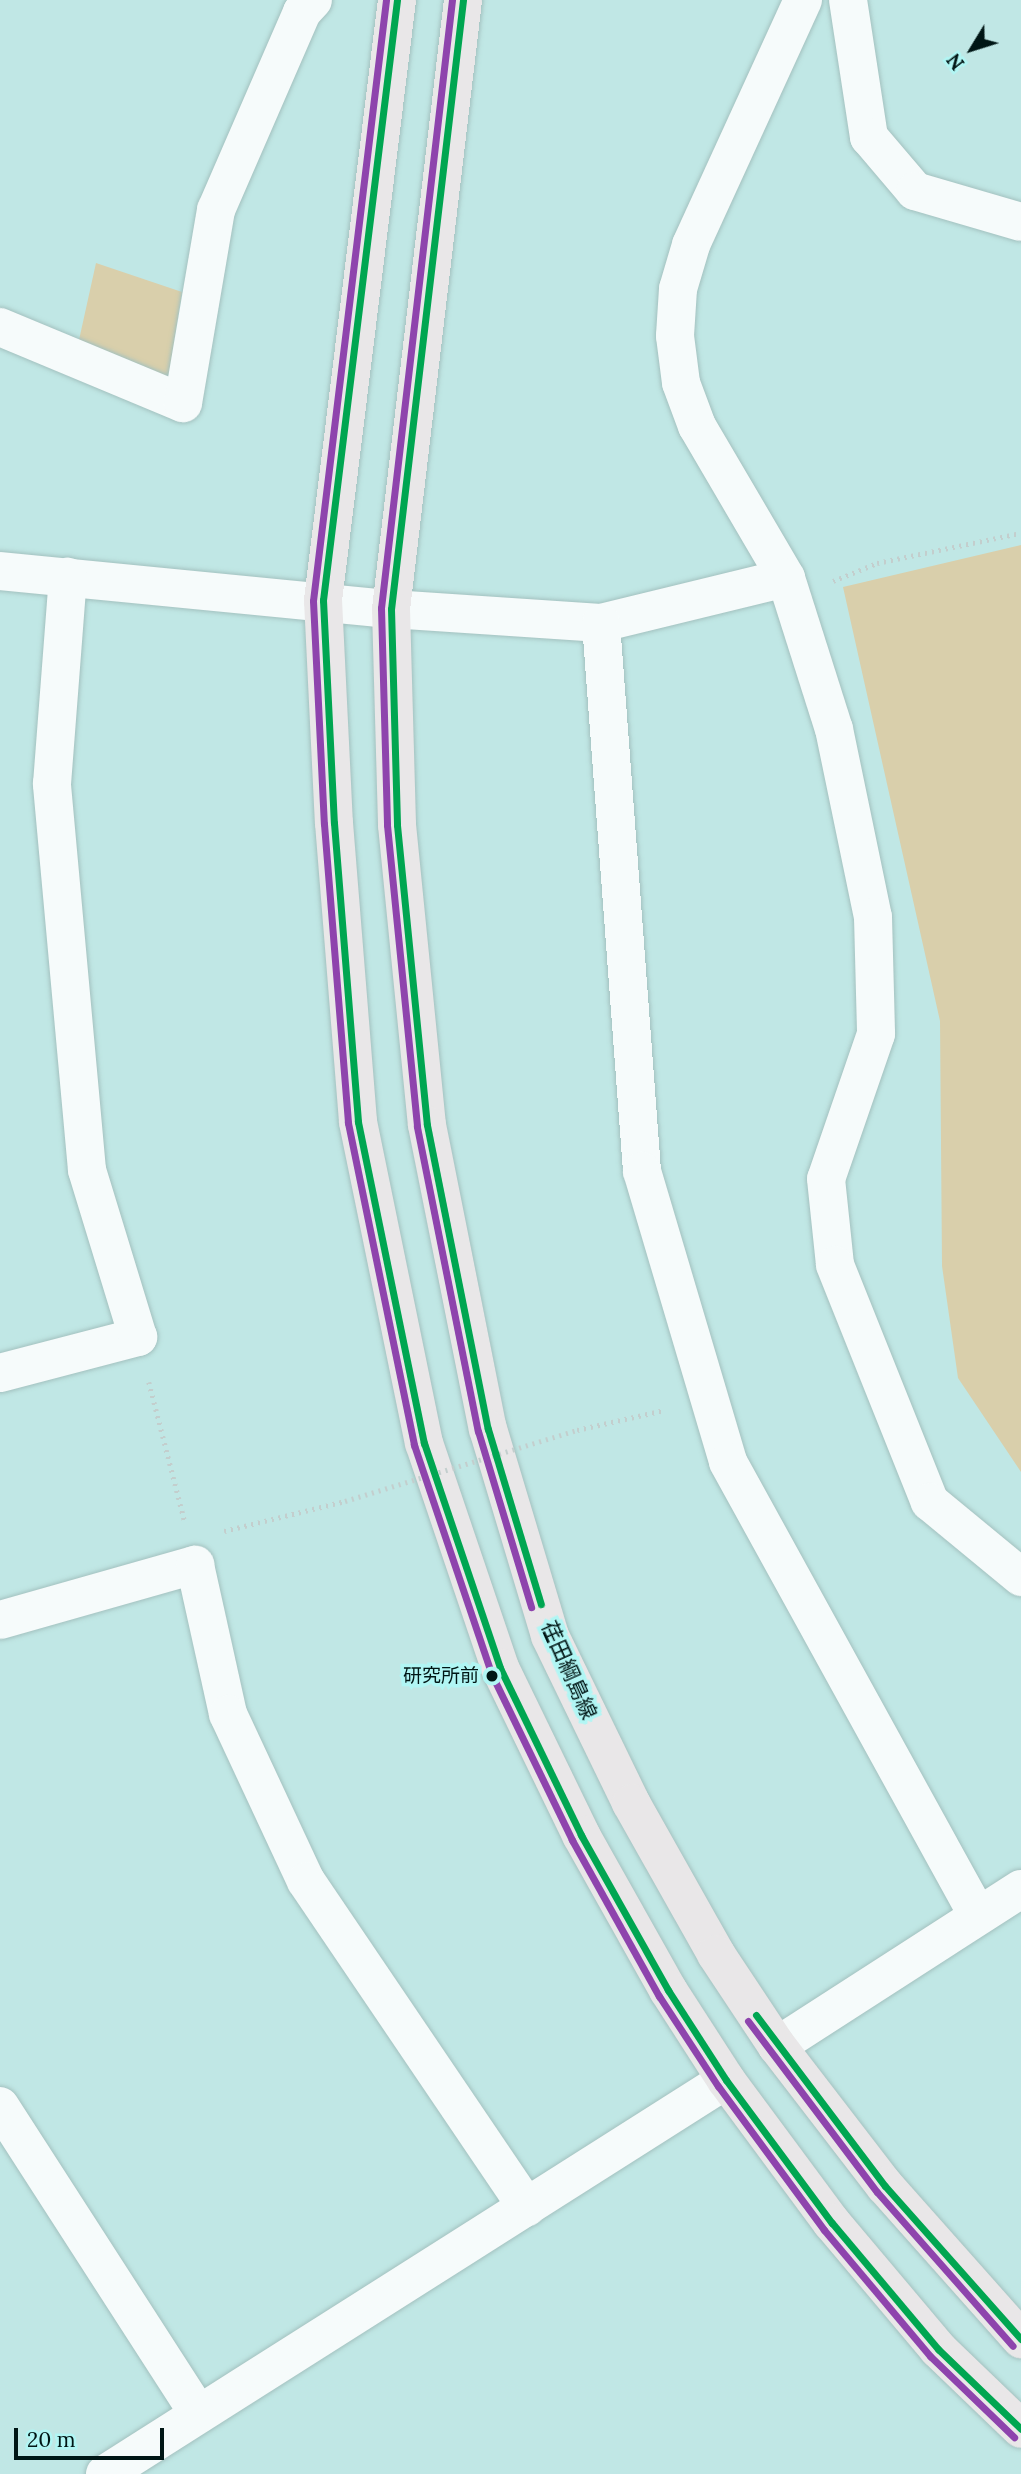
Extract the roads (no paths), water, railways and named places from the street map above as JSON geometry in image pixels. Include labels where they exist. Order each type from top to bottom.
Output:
[{"type":"main road","points":[[397,0],[323,600],[334,823],[358,1122],[424,1443],[500,1668],[582,1835],[668,1990],[726,2080],[832,2224],[929,2338],[1021,2429]]},
{"type":"main road","name":"荏田綱島線","points":[[463,0],[391,609],[397,825],[427,1125],[488,1429],[550,1636],[631,1803],[716,1954],[777,2046],[885,2186],[1021,2339]]},
{"type":"street","points":[[0,327],[183,403],[216,210],[302,12],[313,0]]},
{"type":"street","points":[[803,0],[691,245],[678,289],[675,335],[681,383],[696,426],[789,588],[834,729],[873,917],[876,1034],[826,1179],[835,1265],[930,1502],[1021,1577]]},
{"type":"street","points":[[848,0],[869,137],[915,191],[1021,222]]},
{"type":"street","points":[[0,571],[323,600],[391,609],[601,623],[789,588]]},
{"type":"street","points":[[0,1373],[138,1337],[88,1170],[52,784],[68,577]]},
{"type":"street","points":[[601,623],[642,1171],[712,1399],[728,1462],[978,1916]]},
{"type":"street","points":[[0,1620],[192,1552],[228,1714],[306,1881],[527,2207]]},
{"type":"street","points":[[777,2046],[1021,1889]]},
{"type":"street","points":[[105,2474],[726,2080]]},
{"type":"street","points":[[0,2106],[198,2413]]},
{"type":"place","name":"研究所前","points":[[492,1676]]}]
